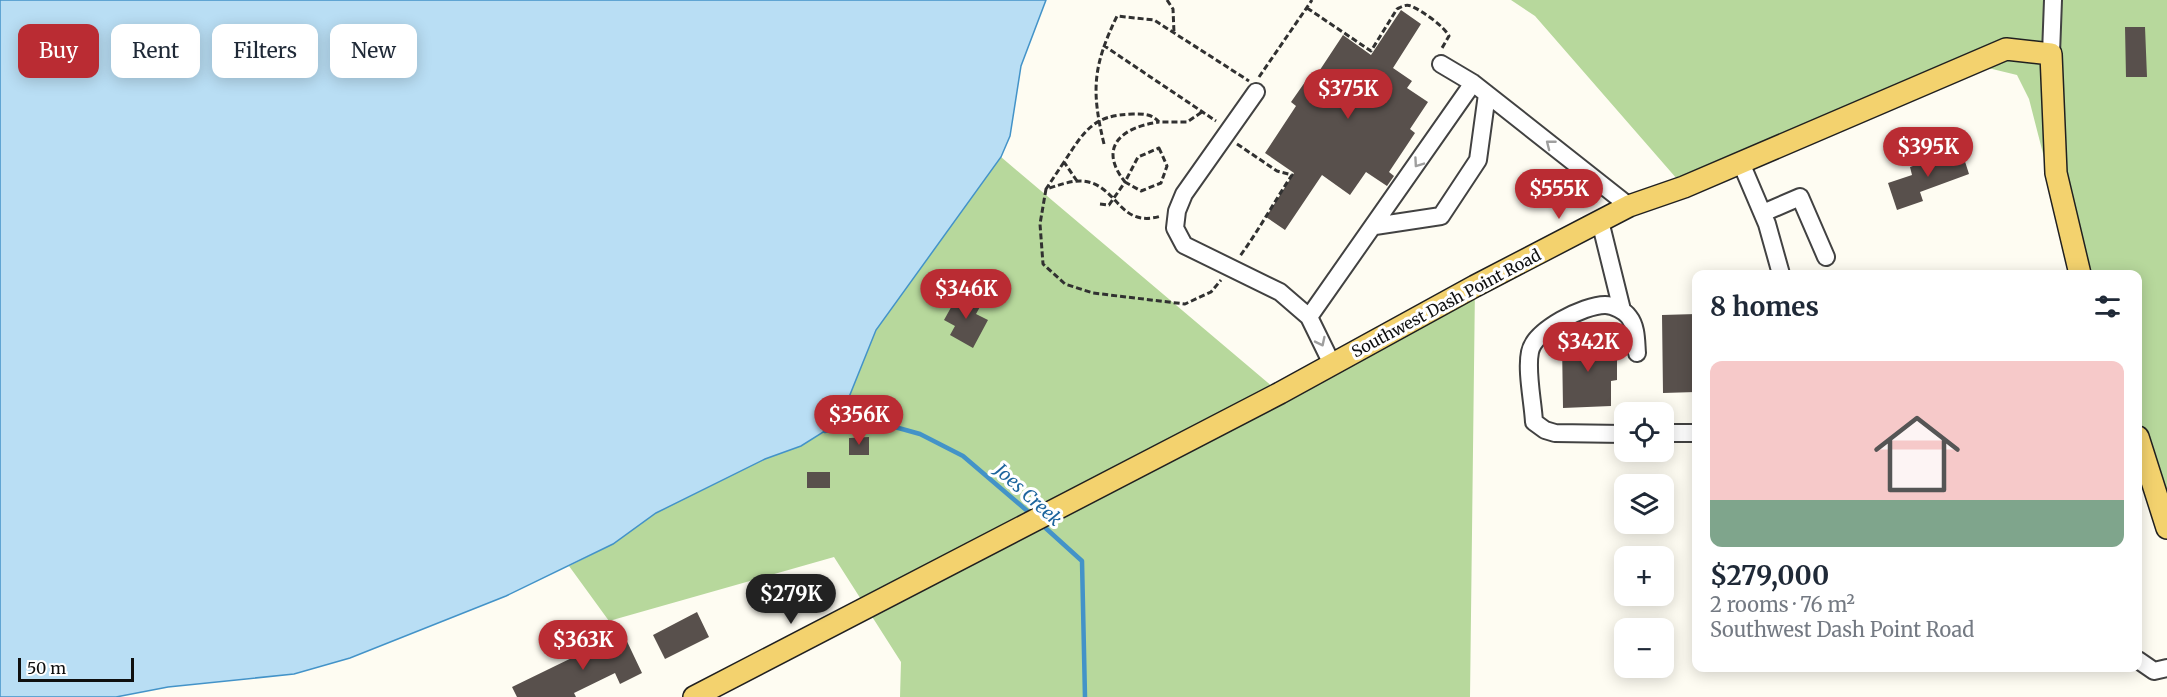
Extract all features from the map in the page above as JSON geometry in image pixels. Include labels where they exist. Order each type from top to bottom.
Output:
[{"type":"main road","name":"Southwest Dash Point Road","points":[[694,697],[1099,487],[1629,206],[1684,187],[2006,49],[2051,54]]},
{"type":"main road","points":[[2051,54],[2056,174],[2079,270]]},
{"type":"main road","points":[[2142,450],[2167,528]]},
{"type":"street","points":[[2051,54],[2053,0]]},
{"type":"street","points":[[1441,64],[1473,83],[1629,206]]},
{"type":"street","points":[[1309,317],[1375,226],[1473,83]]},
{"type":"street","points":[[1256,92],[1184,194],[1177,211],[1175,228],[1184,245],[1280,292],[1309,317],[1332,364]]},
{"type":"street","points":[[1375,226],[1441,216],[1479,160],[1487,94]]},
{"type":"street","points":[[1741,163],[1762,213],[1780,270]]},
{"type":"street","points":[[1762,213],[1800,197],[1826,257]]},
{"type":"street","points":[[1600,221],[1622,310]]},
{"type":"street","points":[[1614,434],[1578,435],[1545,430],[1534,422],[1530,351],[1540,334],[1582,310],[1606,305],[1622,310],[1630,318],[1634,326],[1637,353]]},
{"type":"street","points":[[1674,434],[1692,433]]},
{"type":"street","points":[[2142,663],[2154,671],[2167,668]]},
{"type":"path","points":[[1167,0],[1173,9],[1174,33]]},
{"type":"path","points":[[1104,144],[1098,120],[1096,87],[1098,59],[1117,16],[1154,20],[1254,84],[1312,0]]},
{"type":"path","points":[[1307,8],[1371,51],[1397,9],[1404,5],[1411,6],[1445,28],[1449,36],[1440,51],[1441,64]]},
{"type":"path","points":[[1103,45],[1202,111],[1277,171],[1292,174],[1265,215],[1261,227],[1211,292],[1185,304],[1093,292],[1065,284],[1043,264],[1040,224],[1046,189],[1085,130],[1098,120],[1116,114],[1141,114],[1154,116],[1159,122]]},
{"type":"path","points":[[1100,204],[1109,205],[1114,199],[1125,182],[1138,157],[1159,148],[1167,166],[1161,183],[1141,191],[1125,182],[1114,168],[1112,158],[1116,144],[1126,131],[1141,124],[1187,122],[1202,111]]},
{"type":"path","points":[[1064,162],[1077,181]]},
{"type":"path","points":[[1046,189],[1086,181],[1114,199],[1135,219],[1148,220],[1177,211]]},
{"type":"green space","points":[[1511,0],[2167,0],[2167,504],[2142,441],[2142,270],[2073,270],[2029,99],[2017,75],[1984,67],[1684,187],[1535,16]]},
{"type":"green space","points":[[1001,157],[1280,393],[1475,286],[1470,697],[900,697],[901,662],[834,557],[609,621],[569,566],[613,544],[656,513],[765,459],[801,446],[845,407],[876,330]]},
{"type":"water","points":[[0,0],[1046,0],[1021,66],[1010,136],[1001,157],[876,330],[845,407],[825,431],[801,446],[765,459],[656,513],[613,544],[506,596],[350,658],[294,674],[168,687],[116,697],[0,697]]},
{"type":"building","points":[[1401,10],[1421,24],[1393,68],[1412,81],[1407,88],[1428,102],[1410,129],[1415,133],[1389,172],[1394,176],[1387,186],[1366,172],[1350,195],[1322,175],[1285,230],[1266,217],[1294,173],[1265,153],[1296,106],[1291,102],[1305,82],[1310,85],[1343,35],[1371,55]]},
{"type":"building","points":[[2125,27],[2145,27],[2147,77],[2126,77]]},
{"type":"building","points":[[1961,149],[1969,174],[1920,192],[1923,201],[1897,210],[1888,183],[1912,175],[1910,167]]},
{"type":"building","points":[[959,293],[981,305],[976,314],[988,320],[973,348],[950,335],[955,326],[944,320]]},
{"type":"building","points":[[1692,314],[1692,392],[1663,393],[1662,315]]},
{"type":"building","points":[[1606,337],[1606,350],[1617,350],[1617,380],[1611,381],[1611,406],[1563,408],[1562,343],[1579,342],[1579,338]]},
{"type":"building","points":[[869,437],[869,455],[849,455],[849,438]]},
{"type":"building","points":[[807,472],[830,472],[830,488],[807,488]]},
{"type":"building","points":[[697,612],[709,637],[665,659],[653,635]]},
{"type":"building","points":[[623,633],[642,673],[620,684],[615,673],[574,693],[576,697],[517,697],[512,687]]},
{"type":"waterway","name":"Joes Creek","points":[[825,431],[877,422],[920,434],[963,456],[1032,515]]},
{"type":"waterway","name":"Joes Creek","points":[[1040,523],[1082,561],[1085,697]]}]
